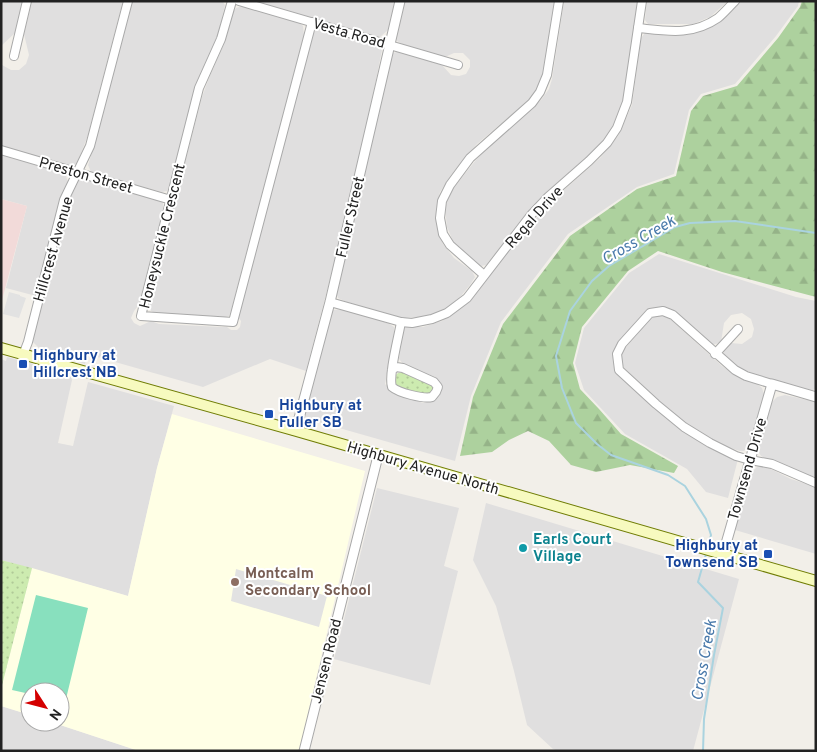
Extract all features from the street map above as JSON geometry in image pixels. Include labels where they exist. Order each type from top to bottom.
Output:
[{"type":"main road","name":"Highbury Avenue North","points":[[1,348],[816,581]]},
{"type":"street","points":[[14,56],[28,1]]},
{"type":"street","name":"Hillcrest Avenue","points":[[23,355],[28,342],[64,200],[90,146],[128,1]]},
{"type":"street","name":"Honeysuckle Crescent","points":[[232,1],[221,39],[199,88],[141,316],[232,322],[312,22]]},
{"type":"street","name":"Vesta Road","points":[[239,1],[458,65]]},
{"type":"street","name":"Fuller Street","points":[[293,430],[298,422],[330,302],[400,1]]},
{"type":"street","points":[[484,275],[450,245],[443,234],[440,218],[442,201],[450,185],[470,158],[532,103],[540,92],[547,74],[559,1]]},
{"type":"street","name":"Regal Drive","points":[[330,302],[401,322],[412,322],[432,319],[447,313],[467,298],[532,215],[548,197],[607,143],[617,128],[627,102],[642,1]]},
{"type":"street","points":[[638,28],[677,32],[698,28],[718,18],[735,1]]},
{"type":"street","name":"Preston Street","points":[[1,150],[171,200]]},
{"type":"street","points":[[816,397],[746,376],[735,370],[673,315],[663,311],[650,313],[622,344],[617,354],[619,370],[677,421],[710,443],[736,456],[772,464],[816,482]]},
{"type":"street","points":[[392,370],[396,367],[403,368],[434,382],[438,387],[436,392],[432,397],[426,398],[394,389],[391,384],[392,370],[401,322]]},
{"type":"street","points":[[715,354],[738,329]]},
{"type":"street","name":"Townsend Drive","points":[[722,554],[772,384]]},
{"type":"street","name":"Jensen Road","points":[[304,751],[378,456]]},
{"type":"shaded area","points":[[1,1],[24,1],[16,32],[1,46]]},
{"type":"shaded area","points":[[32,1],[123,1],[88,135],[75,165],[68,165],[1,146],[1,63],[11,70],[19,70],[26,64],[29,55],[24,34]]},
{"type":"shaded area","points":[[131,1],[222,1],[225,5],[217,39],[172,182],[167,191],[162,192],[101,176],[91,172],[88,165]]},
{"type":"shaded area","points":[[253,1],[396,1],[388,30],[380,37]]},
{"type":"shaded area","points":[[404,1],[555,1],[543,74],[539,87],[529,100],[477,144],[440,192],[436,211],[437,228],[443,244],[454,258],[472,271],[475,277],[456,302],[442,312],[425,317],[403,318],[346,302],[338,298],[336,292],[390,59],[393,53],[400,51],[442,65],[451,75],[459,76],[466,74],[470,67],[470,60],[463,53],[454,53],[445,57],[397,41],[395,37]]},
{"type":"shaded area","points":[[564,1],[638,1],[622,110],[612,131],[600,146],[533,206],[486,265],[481,266],[460,251],[453,241],[447,227],[445,208],[451,191],[484,150],[541,100],[549,89]]},
{"type":"shaded area","points":[[647,1],[728,1],[710,17],[693,24],[648,24],[645,20]]},
{"type":"shaded area","points":[[740,1],[799,1],[798,6],[776,36],[735,84],[701,94],[689,110],[674,174],[637,187],[568,234],[501,322],[471,396],[455,461],[304,418],[329,316],[333,310],[344,309],[388,323],[394,327],[385,384],[391,390],[423,403],[436,399],[440,387],[435,377],[404,365],[399,359],[402,333],[406,326],[423,327],[442,321],[467,303],[522,233],[555,198],[600,158],[618,136],[632,105],[641,38],[645,33],[671,36],[691,34],[711,27],[732,11]]},
{"type":"shaded area","points":[[242,6],[300,23],[303,26],[304,35],[231,311],[229,316],[225,317],[158,314],[151,311],[148,306],[202,97],[226,39],[233,12],[236,8]]},
{"type":"shaded area","points":[[321,29],[380,47],[382,50],[356,180],[306,371],[270,359],[203,387],[87,354],[85,364],[40,349],[33,342],[33,336],[66,210],[76,182],[81,179],[87,179],[159,200],[163,203],[164,209],[140,299],[131,318],[134,323],[140,326],[151,321],[159,324],[227,327],[231,330],[237,330],[240,327],[241,321],[238,317],[312,35],[316,30]]},
{"type":"shaded area","points":[[1,155],[63,173],[68,182],[61,198],[36,296],[6,288],[27,206],[1,199]]},
{"type":"shaded area","points":[[1,199],[27,206],[1,304]]},
{"type":"shaded area","points":[[659,254],[796,297],[816,301],[816,388],[812,391],[752,376],[725,357],[723,351],[731,343],[742,344],[752,337],[754,329],[751,319],[742,313],[731,315],[724,323],[721,342],[710,345],[673,311],[663,307],[653,308],[643,314],[618,345],[614,354],[614,364],[618,373],[660,412],[738,459],[728,498],[706,492],[687,469],[625,434],[584,390],[575,363],[584,328],[629,273]]},
{"type":"shaded area","points":[[9,292],[26,298],[19,318],[3,314]]},
{"type":"shaded area","points":[[662,314],[669,318],[722,366],[740,378],[757,384],[762,388],[764,394],[749,446],[744,451],[714,443],[670,412],[624,368],[621,360],[622,352],[652,316]]},
{"type":"shaded area","points":[[7,357],[70,374],[72,380],[58,443],[73,446],[88,382],[174,406],[157,468],[128,596],[1,560],[1,359],[6,361]]},
{"type":"shaded area","points":[[785,395],[816,402],[816,477],[802,474],[765,458],[758,451],[772,402],[777,397]]},
{"type":"shaded area","name":"Montcalm Secondary School","points":[[172,414],[365,471],[299,751],[139,751],[70,728],[70,682],[20,682],[20,712],[1,706],[1,689],[32,568],[128,596],[157,468]]},
{"type":"shaded area","points":[[757,467],[771,469],[791,479],[816,487],[816,554],[735,530],[753,471]]},
{"type":"shaded area","points":[[377,488],[459,508],[444,566],[458,571],[430,685],[334,659]]},
{"type":"shaded area","points":[[486,503],[739,579],[693,751],[558,751],[553,749],[527,725],[496,606],[473,560]]},
{"type":"shaded area","points":[[236,569],[327,596],[319,627],[231,601]]},
{"type":"shaded area","points":[[1,706],[20,712],[20,732],[70,732],[70,728],[139,751],[1,751]]},
{"type":"green space","points":[[802,1],[816,1],[816,297],[722,272],[658,251],[628,271],[582,327],[573,363],[580,389],[621,434],[678,466],[674,473],[630,465],[596,472],[571,465],[549,441],[528,431],[509,440],[492,452],[460,456],[473,397],[503,324],[570,236],[637,189],[676,176],[691,111],[703,96],[737,86],[778,38],[800,7]]},
{"type":"green space","points":[[404,372],[432,384],[434,389],[432,393],[426,395],[397,386],[395,376],[398,373]]},
{"type":"green space","points":[[1,560],[32,568],[1,689]]},
{"type":"green space","points":[[36,595],[88,608],[70,682],[20,682],[20,692],[12,690]]},
{"type":"waterway","name":"Cross Creek","points":[[708,547],[711,535],[706,519],[685,486],[668,475],[611,455],[576,423],[562,388],[556,356],[570,311],[592,281],[609,266],[675,227],[690,223],[735,221],[816,233]]},
{"type":"waterway","name":"Cross Creek","points":[[703,751],[704,719],[723,608],[698,582],[706,554]]},
{"type":"place","name":"Highbury at Hillcrest NB","points":[[23,364]]},
{"type":"place","name":"Highbury at Fuller SB","points":[[269,414]]},
{"type":"place","name":"Earls Court Village","points":[[523,548]]},
{"type":"place","name":"Highbury at Townsend SB","points":[[768,554]]},
{"type":"place","name":"Montcalm Secondary School","points":[[235,582]]}]
